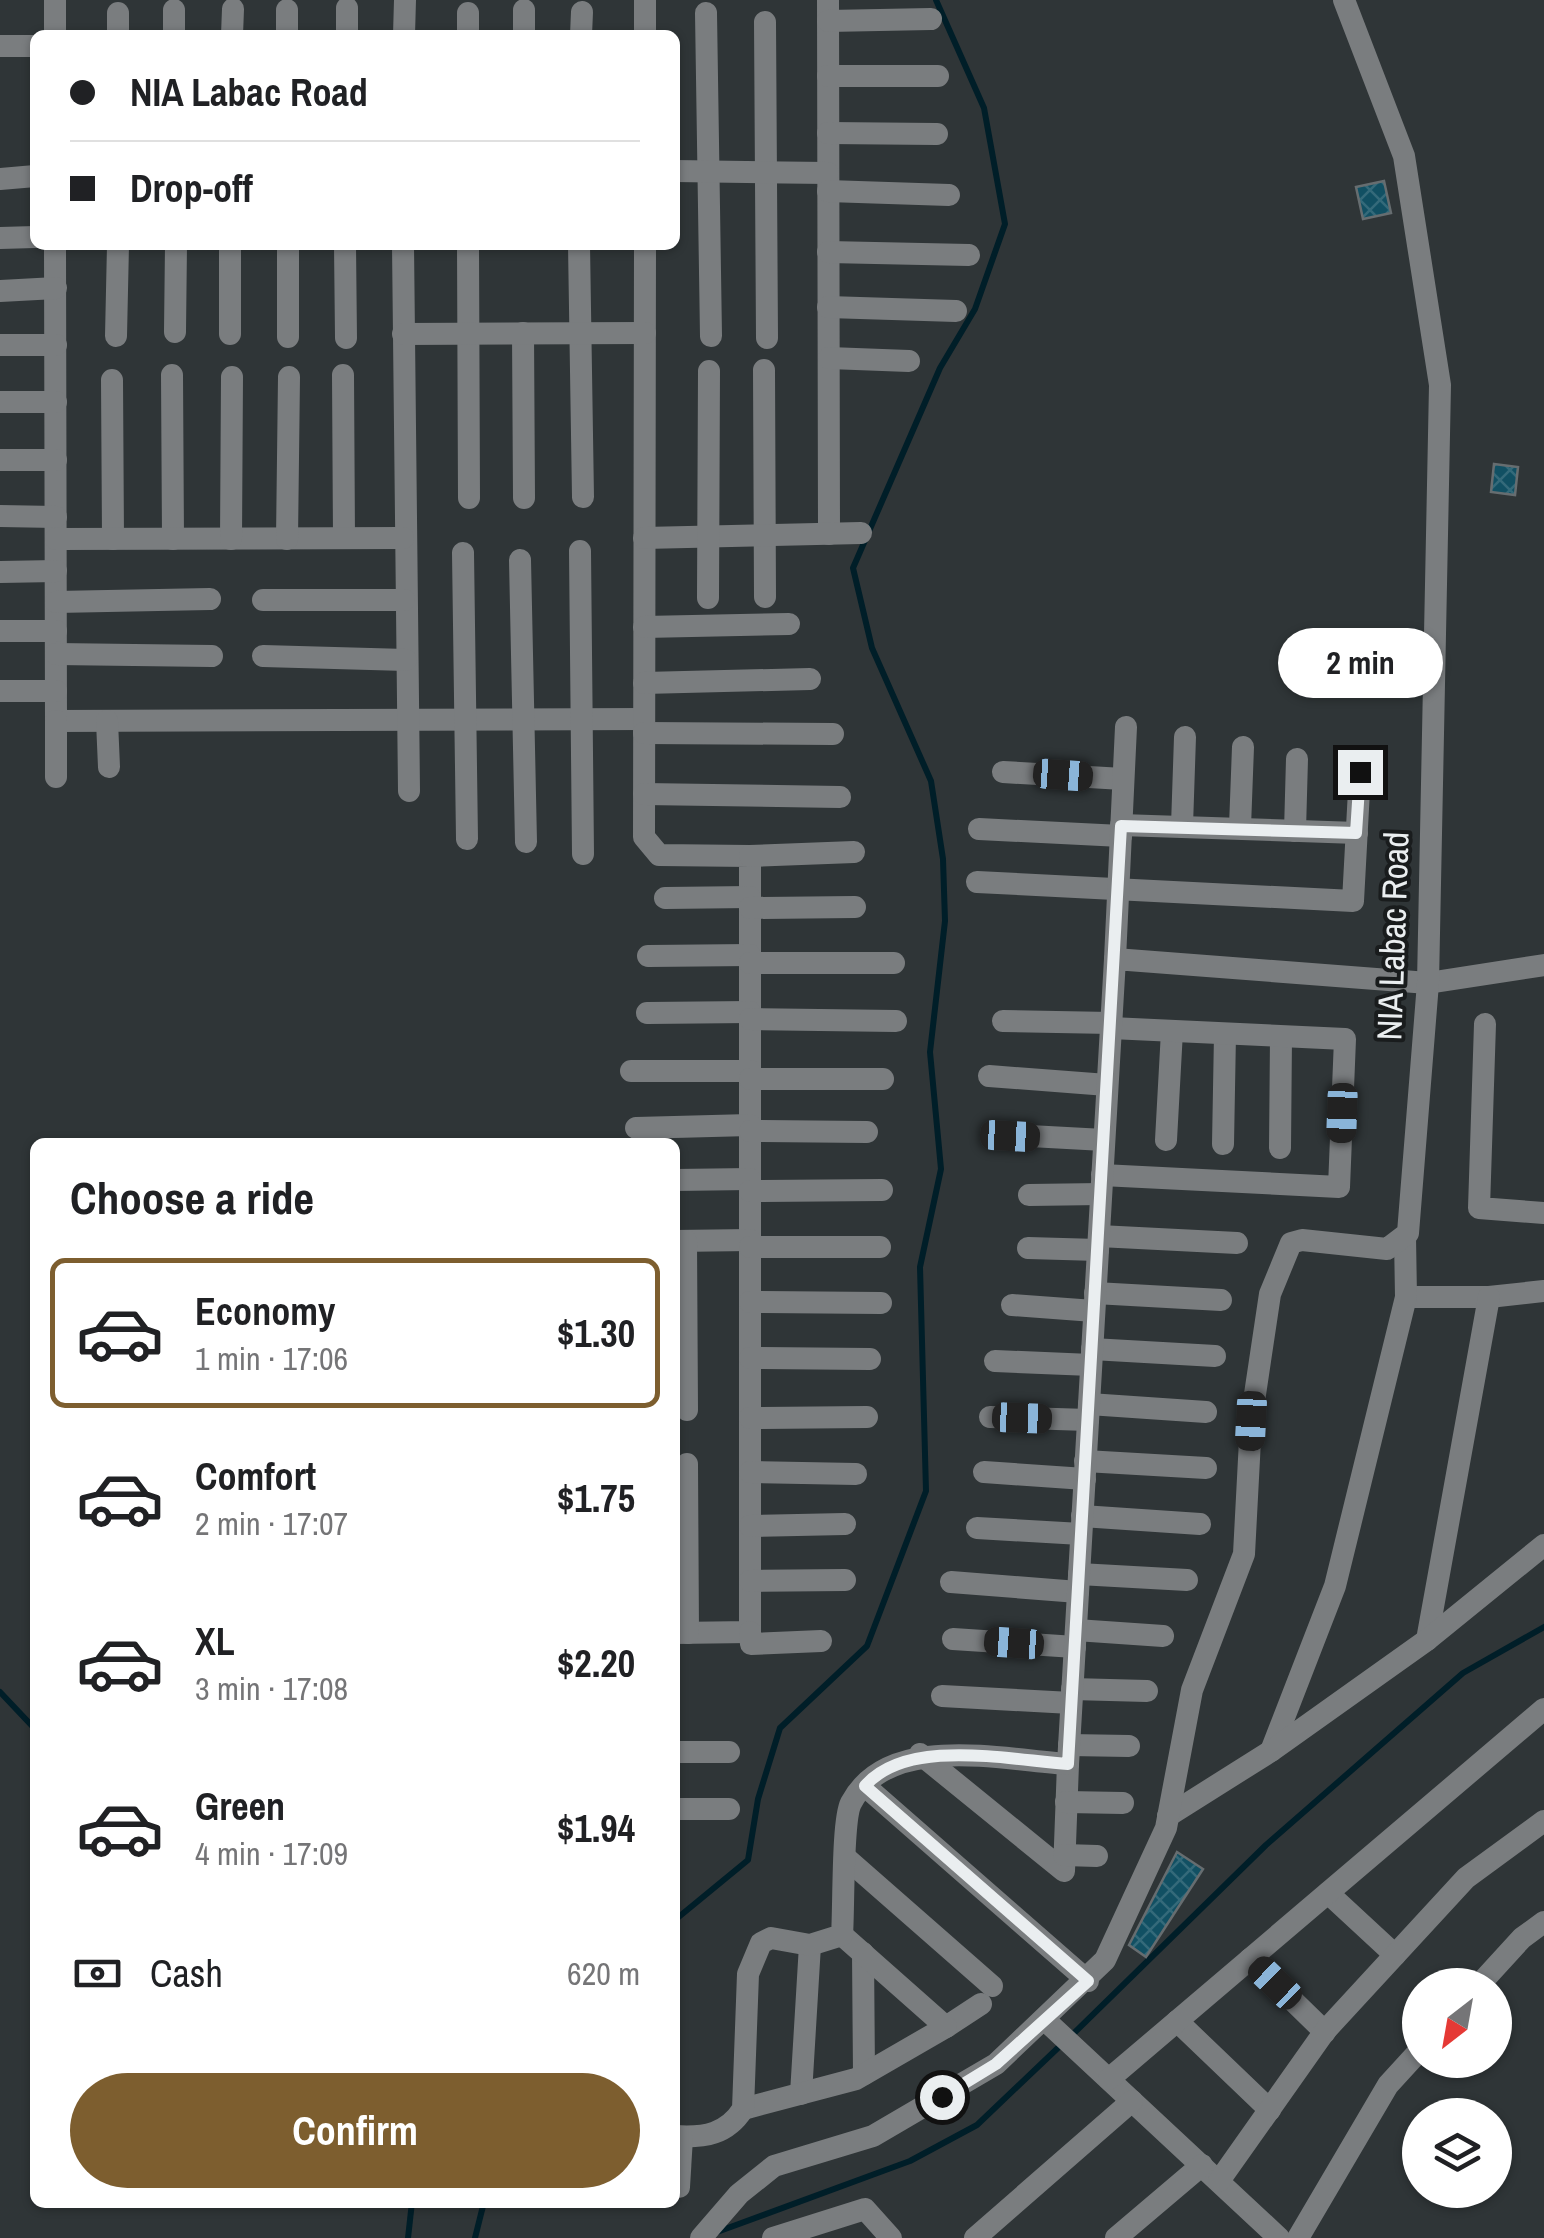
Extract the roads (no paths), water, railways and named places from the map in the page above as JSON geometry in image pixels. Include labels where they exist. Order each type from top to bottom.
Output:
[{"type":"street","points":[[55,0],[55,30]]},
{"type":"street","points":[[404,0],[404,30]]},
{"type":"street","points":[[645,0],[645,30]]},
{"type":"street","name":"NIA Labac Road","points":[[1271,1751],[1336,1586],[1406,1298],[1406,1237],[1412,1218],[1428,982],[1440,385],[1404,156],[1344,0]]},
{"type":"street","points":[[346,30],[347,8]]},
{"type":"street","points":[[232,30],[233,9]]},
{"type":"street","points":[[174,10],[174,30]]},
{"type":"street","points":[[287,10],[288,30]]},
{"type":"street","points":[[524,10],[524,30]]},
{"type":"street","points":[[829,534],[828,11],[931,19]]},
{"type":"street","points":[[706,14],[711,336]]},
{"type":"street","points":[[765,22],[767,338]]},
{"type":"street","points":[[0,46],[30,46]]},
{"type":"street","points":[[828,76],[938,76]]},
{"type":"street","points":[[828,133],[938,134]]},
{"type":"street","points":[[680,172],[765,172],[948,195]]},
{"type":"street","points":[[0,179],[30,176]]},
{"type":"street","points":[[0,238],[30,238]]},
{"type":"street","points":[[56,250],[56,777]]},
{"type":"street","points":[[116,336],[118,250]]},
{"type":"street","points":[[175,332],[176,250]]},
{"type":"street","points":[[230,250],[230,334]]},
{"type":"street","points":[[288,250],[288,337]]},
{"type":"street","points":[[346,250],[346,338]]},
{"type":"street","points":[[403,250],[403,538],[409,791]]},
{"type":"street","points":[[468,250],[469,498]]},
{"type":"street","points":[[579,250],[583,498]]},
{"type":"street","points":[[645,250],[644,837],[659,855],[854,852]]},
{"type":"street","points":[[828,252],[969,255]]},
{"type":"street","points":[[0,290],[56,288]]},
{"type":"street","points":[[828,307],[956,311]]},
{"type":"street","points":[[403,334],[644,333]]},
{"type":"street","points":[[523,334],[524,498]]},
{"type":"street","points":[[0,345],[56,345]]},
{"type":"street","points":[[828,358],[909,360]]},
{"type":"street","points":[[764,370],[766,597]]},
{"type":"street","points":[[708,598],[709,371]]},
{"type":"street","points":[[172,376],[173,539]]},
{"type":"street","points":[[343,376],[344,538]]},
{"type":"street","points":[[231,538],[232,377]]},
{"type":"street","points":[[287,538],[289,377]]},
{"type":"street","points":[[112,380],[113,539]]},
{"type":"street","points":[[0,402],[56,402]]},
{"type":"street","points":[[0,460],[56,460]]},
{"type":"street","points":[[0,516],[113,539],[403,538]]},
{"type":"street","points":[[644,538],[861,533]]},
{"type":"street","points":[[580,551],[583,854]]},
{"type":"street","points":[[463,552],[467,839]]},
{"type":"street","points":[[520,560],[526,842]]},
{"type":"street","points":[[0,572],[56,571]]},
{"type":"street","points":[[56,602],[210,599]]},
{"type":"street","points":[[263,600],[404,600]]},
{"type":"street","points":[[644,627],[789,624]]},
{"type":"street","points":[[0,631],[56,642],[212,656]]},
{"type":"street","points":[[263,656],[406,660]]},
{"type":"street","points":[[644,683],[810,680]]},
{"type":"street","points":[[0,690],[56,691]]},
{"type":"street","points":[[56,721],[579,719],[644,726],[833,734]]},
{"type":"street","points":[[107,721],[108,766]]},
{"type":"street","points":[[920,1754],[1064,1871],[1126,727]]},
{"type":"street","points":[[1182,826],[1185,737]]},
{"type":"street","points":[[1240,827],[1243,748]]},
{"type":"street","points":[[1295,831],[1297,759]]},
{"type":"street","points":[[1002,772],[1123,779]]},
{"type":"street","points":[[976,882],[1353,900],[1360,772]]},
{"type":"street","points":[[644,794],[840,797]]},
{"type":"street","points":[[979,829],[1121,831],[1182,826],[1356,833]]},
{"type":"street","points":[[750,856],[751,1644],[821,1641]]},
{"type":"street","points":[[665,898],[855,907]]},
{"type":"street","points":[[648,956],[894,963]]},
{"type":"street","points":[[1115,958],[1428,982],[1544,965]]},
{"type":"street","points":[[646,1012],[896,1021]]},
{"type":"street","points":[[1004,1020],[1345,1040],[1339,1187],[1102,1184],[1029,1195]]},
{"type":"street","points":[[1485,1024],[1480,1208],[1544,1214]]},
{"type":"street","points":[[1166,1140],[1172,1031]]},
{"type":"street","points":[[1223,1144],[1225,1034]]},
{"type":"street","points":[[1280,1148],[1282,1036]]},
{"type":"street","points":[[631,1071],[884,1078]]},
{"type":"street","points":[[989,1076],[1107,1084]]},
{"type":"street","points":[[636,1128],[867,1132]]},
{"type":"street","points":[[1010,1136],[1104,1140]]},
{"type":"street","points":[[680,1180],[882,1190]]},
{"type":"street","points":[[701,2238],[757,2176],[799,2156],[873,2136],[976,2078],[1050,2026],[1105,1960],[1156,1852],[1168,1816],[1192,1690],[1244,1554],[1251,1421],[1270,1294],[1281,1258],[1291,1243],[1302,1240],[1388,1249],[1406,1237]]},
{"type":"street","points":[[687,1410],[680,1241],[880,1247]]},
{"type":"street","points":[[1028,1248],[1098,1243],[1236,1243]]},
{"type":"street","points":[[1406,1298],[1489,1297],[1544,1291]]},
{"type":"street","points":[[1427,1640],[1489,1297]]},
{"type":"street","points":[[1012,1305],[1222,1300]]},
{"type":"street","points":[[750,1302],[881,1303]]},
{"type":"street","points":[[995,1360],[1215,1356]]},
{"type":"street","points":[[750,1358],[870,1358]]},
{"type":"street","points":[[990,1417],[1206,1412]]},
{"type":"street","points":[[750,1418],[867,1417]]},
{"type":"street","points":[[687,1464],[682,1633],[750,1632]]},
{"type":"street","points":[[984,1472],[1206,1468]]},
{"type":"street","points":[[750,1472],[856,1474]]},
{"type":"street","points":[[750,1526],[844,1524]]},
{"type":"street","points":[[978,1528],[1200,1524]]},
{"type":"street","points":[[1168,1816],[1271,1751],[1427,1640],[1544,1546]]},
{"type":"street","points":[[750,1581],[845,1580]]},
{"type":"street","points":[[952,1582],[1188,1580]]},
{"type":"street","points":[[953,1639],[1163,1636]]},
{"type":"street","points":[[942,1696],[1072,1696],[1148,1691]]},
{"type":"street","points":[[1109,2079],[1544,1708]]},
{"type":"street","points":[[842,1935],[850,1804],[876,1772],[920,1754],[1068,1754],[1129,1746]]},
{"type":"street","points":[[680,1752],[729,1752]]},
{"type":"street","points":[[865,1786],[1088,1981]]},
{"type":"street","points":[[1066,1802],[1123,1803]]},
{"type":"street","points":[[680,1809],[729,1809]]},
{"type":"street","points":[[1116,2238],[1210,2173],[1270,2110],[1325,2032],[1466,1878],[1544,1822]]},
{"type":"street","points":[[1064,1855],[1097,1856]]},
{"type":"street","points":[[743,2110],[864,2074],[946,2027],[987,1995],[846,1858]]},
{"type":"street","points":[[1328,1893],[1395,1955]]},
{"type":"street","points":[[1495,1968],[1522,1938],[1544,1922]]},
{"type":"street","points":[[680,2136],[713,2135],[732,2127],[743,2110],[748,1974],[761,1943],[771,1938],[810,1946],[842,1935]]},
{"type":"street","points":[[842,1935],[946,2027]]},
{"type":"street","points":[[802,2094],[810,1946]]},
{"type":"street","points":[[863,1953],[864,2074]]},
{"type":"street","points":[[1250,1959],[1325,2032]]},
{"type":"street","points":[[1177,2022],[1270,2110]]},
{"type":"street","points":[[1050,2026],[1210,2173],[1263,2233]]},
{"type":"street","points":[[1298,2238],[1388,2085],[1402,2070]]},
{"type":"street","points":[[975,2238],[1132,2101]]},
{"type":"street","points":[[773,2238],[865,2209],[892,2238]]},
{"type":"waterway","points":[[680,1916],[748,1860],[758,1799],[780,1728],[867,1646],[926,1491],[920,1267],[941,1169],[930,1052],[945,921],[943,859],[931,781],[872,648],[853,568],[940,368],[975,309],[1005,224],[984,108],[936,0]]},
{"type":"waterway","points":[[1070,2037],[1266,1845],[1463,1673],[1544,1627]]},
{"type":"waterway","points":[[0,1692],[30,1724]]},
{"type":"waterway","points":[[717,2232],[910,2161],[977,2125],[1061,2045]]},
{"type":"waterway","points":[[408,2238],[411,2208]]},
{"type":"waterway","points":[[475,2238],[482,2208]]}]
